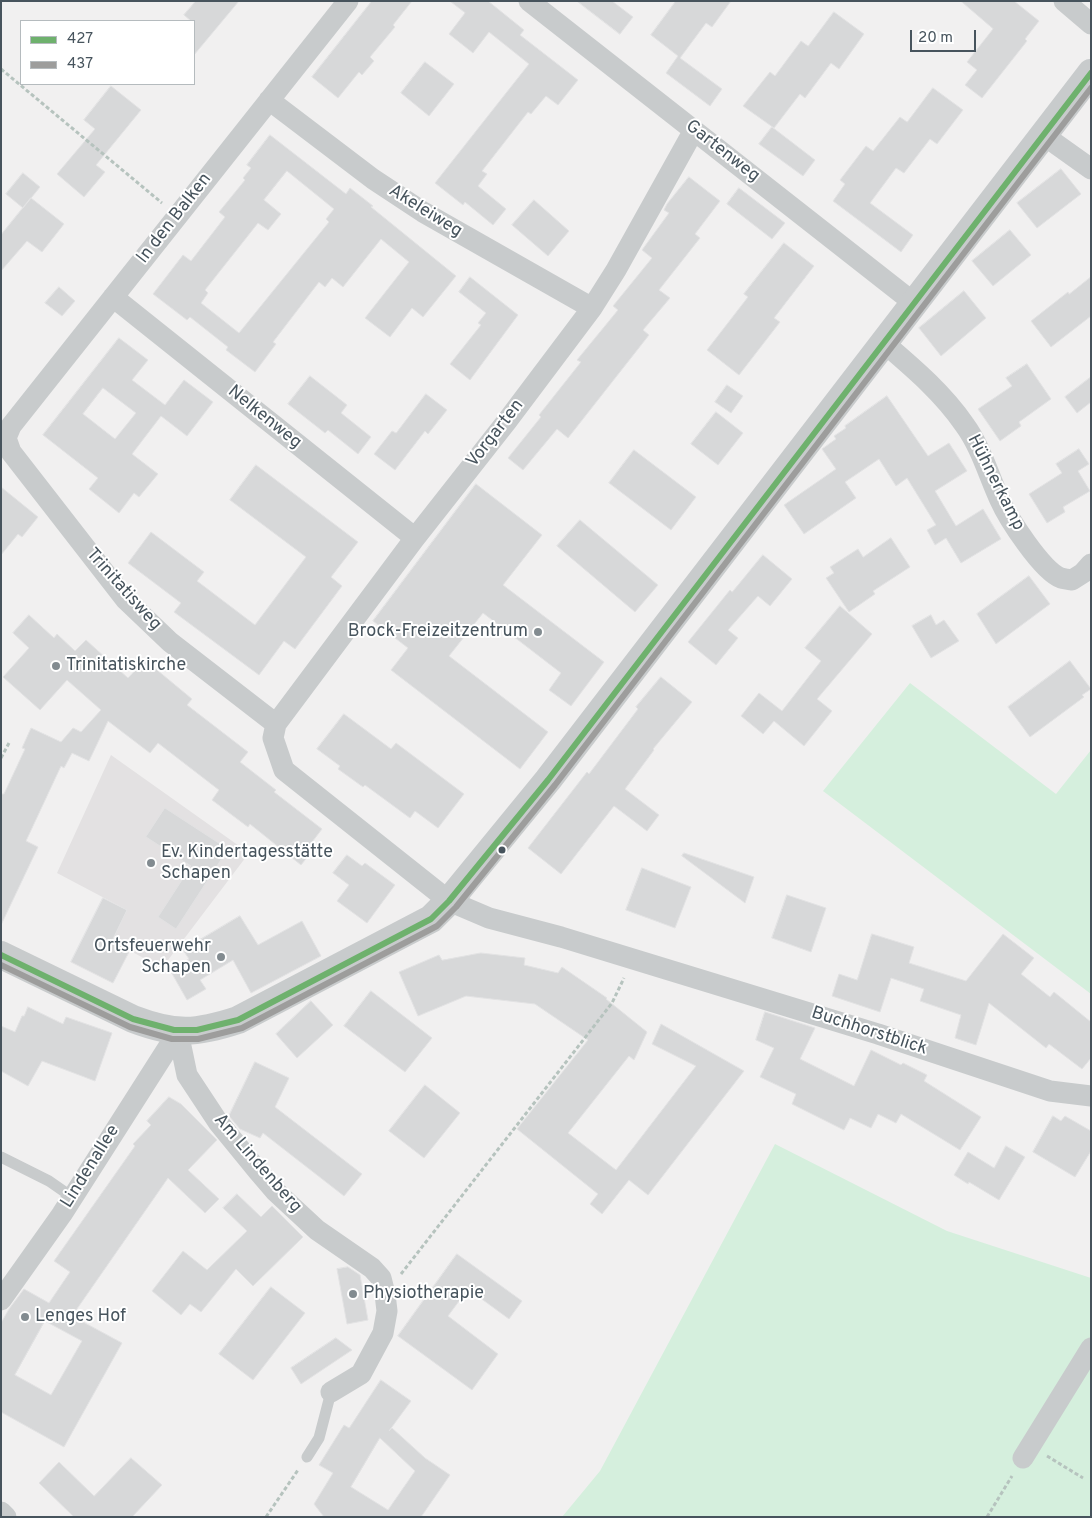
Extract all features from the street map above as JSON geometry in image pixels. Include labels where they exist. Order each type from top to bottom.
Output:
[{"type":"street","name":"In den Balken","points":[[6,438],[11,426],[348,1]]},
{"type":"street","name":"Gartenweg","points":[[529,1],[914,303]]},
{"type":"street","points":[[1064,1],[1091,24]]},
{"type":"street","points":[[1,955],[152,1026],[178,1032],[198,1031],[238,1020],[431,919],[449,901],[548,780],[1042,134],[1091,73]]},
{"type":"street","name":"Akeleiweg","points":[[269,100],[372,178],[423,212],[592,308]]},
{"type":"street","name":"Vorgarten","points":[[276,724],[415,538],[592,308],[616,270],[694,130]]},
{"type":"street","points":[[1042,134],[1091,169]]},
{"type":"street","name":"Nelkenweg","points":[[113,297],[415,538]]},
{"type":"street","name":"Hühnerkamp","points":[[883,342],[931,385],[964,423],[981,451],[1000,501],[1023,538],[1047,567],[1060,577],[1072,580],[1083,573],[1091,564]]},
{"type":"street","name":"Trinitatisweg","points":[[6,438],[11,452],[126,600],[170,642],[276,724]]},
{"type":"street","points":[[276,724],[273,738],[284,770],[449,901]]},
{"type":"street","name":"Buchhorstblick","points":[[449,901],[488,918],[561,936],[878,1034],[1050,1091],[1091,1096]]},
{"type":"street","name":"Lindenallee","points":[[1,1300],[72,1197],[178,1032]]},
{"type":"street","name":"Am Lindenberg","points":[[178,1032],[187,1076],[218,1122],[275,1191],[294,1210],[317,1230],[372,1268],[381,1278],[387,1311],[383,1333],[361,1374],[331,1392]]},
{"type":"street","points":[[1027,1452],[1091,1348]]},
{"type":"street","points":[[1,1512],[6,1517]]},
{"type":"lane","points":[[1,1157],[49,1181],[72,1197]]},
{"type":"lane","points":[[307,1457],[319,1438],[331,1392]]},
{"type":"path","points":[[1,69],[20,85]]},
{"type":"path","points":[[20,85],[177,216]]},
{"type":"path","points":[[1,758],[9,743]]},
{"type":"path","points":[[385,1294],[612,1003],[633,959]]},
{"type":"path","points":[[987,1517],[1027,1452],[1084,1478]]},
{"type":"path","points":[[266,1517],[307,1457]]},
{"type":"shaded area","name":"Ev. Kindertagesstätte Schapen","points":[[111,755],[249,853],[162,968],[112,941],[127,910],[57,873]]},
{"type":"green space","points":[[910,683],[1056,794],[1091,750],[1091,994],[823,791]]},
{"type":"green space","points":[[775,1144],[947,1231],[1091,1278],[1091,1517],[562,1517],[600,1471]]},
{"type":"building","points":[[196,1],[239,1],[195,54],[195,20],[190,20],[184,15]]},
{"type":"building","points":[[372,1],[412,1],[393,25],[395,27],[370,57],[374,61],[362,75],[359,72],[338,98],[312,77]]},
{"type":"building","points":[[450,1],[488,1],[524,30],[520,35],[578,80],[558,105],[546,96],[531,114],[528,112],[482,171],[487,174],[478,186],[506,209],[493,225],[465,202],[463,205],[435,183],[529,64],[489,32],[473,53],[449,34],[465,13]]},
{"type":"building","points":[[577,1],[612,1],[633,17],[620,34]]},
{"type":"building","points":[[676,1],[731,1],[712,27],[706,23],[680,58],[722,89],[710,106],[666,73],[678,56],[651,35]]},
{"type":"building","points":[[961,1],[1014,1],[1039,21],[1025,39],[1027,41],[982,98],[965,85],[977,70],[967,62],[993,29]]},
{"type":"building","points":[[834,12],[864,34],[839,69],[831,63],[805,98],[800,94],[774,128],[743,106],[770,72],[775,76],[801,41],[808,46]]},
{"type":"building","points":[[425,62],[454,84],[429,116],[401,93]]},
{"type":"building","points":[[111,86],[141,110],[96,165],[105,172],[84,197],[57,174],[95,129],[84,120]]},
{"type":"building","points":[[933,88],[963,110],[937,144],[930,139],[904,173],[896,168],[870,203],[913,235],[901,252],[833,201],[845,184],[840,180],[866,146],[873,151],[900,117],[907,122]]},
{"type":"building","points":[[772,127],[815,160],[803,176],[759,144]]},
{"type":"building","points":[[270,135],[346,194],[350,188],[456,276],[423,317],[412,308],[390,337],[365,318],[409,262],[381,239],[343,287],[332,278],[325,287],[319,282],[273,342],[276,344],[255,372],[226,350],[228,347],[190,317],[187,320],[153,294],[183,255],[191,261],[225,217],[219,212],[245,180],[243,178],[251,168],[247,165]],"holes":[[[287,171],[334,209],[326,219],[329,222],[239,333],[201,303],[208,293],[205,290],[258,223],[268,230],[281,214],[264,200]]]},
{"type":"building","points":[[1061,169],[1081,194],[1037,228],[1017,203]]},
{"type":"building","points":[[23,173],[40,187],[23,208],[6,194]]},
{"type":"building","points":[[689,177],[720,201],[695,234],[700,238],[659,290],[670,298],[643,330],[649,335],[568,438],[557,429],[523,470],[508,458],[581,362],[577,360],[618,310],[613,306],[652,258],[642,250],[669,213],[664,210],[667,204]]},
{"type":"building","points":[[739,188],[785,223],[772,239],[727,204]]},
{"type":"building","points":[[31,198],[64,224],[42,252],[27,241],[1,271],[1,235]]},
{"type":"building","points":[[534,200],[569,231],[548,256],[512,225]]},
{"type":"building","points":[[1010,230],[1031,255],[993,286],[972,261]]},
{"type":"building","points":[[784,243],[814,266],[774,318],[780,322],[739,375],[707,350],[748,297],[744,294]]},
{"type":"building","points":[[470,277],[518,315],[470,380],[450,364],[481,325],[478,323],[486,313],[459,292]]},
{"type":"building","points":[[1091,277],[1091,316],[1051,347],[1031,321],[1068,292],[1069,294]]},
{"type":"building","points":[[59,287],[75,301],[62,316],[45,303]]},
{"type":"building","points":[[964,291],[986,318],[941,356],[919,328]]},
{"type":"building","points":[[119,338],[148,360],[132,380],[165,405],[184,380],[213,402],[187,436],[161,416],[132,454],[158,474],[139,497],[134,493],[119,513],[89,489],[98,478],[43,435]],"holes":[[[103,388],[136,413],[115,439],[83,414]]]},
{"type":"building","points":[[1027,364],[1051,399],[1019,422],[1021,426],[1000,441],[978,409],[1012,386],[1006,378]]},
{"type":"building","points":[[310,376],[347,405],[341,413],[371,437],[358,454],[328,430],[325,433],[288,404]]},
{"type":"building","points":[[1091,377],[1091,402],[1077,413],[1065,397]]},
{"type":"building","points":[[727,385],[743,396],[731,413],[715,402]]},
{"type":"building","points":[[426,394],[447,410],[428,434],[425,431],[395,470],[374,454],[392,431],[396,433]]},
{"type":"building","points":[[887,396],[928,456],[949,443],[967,471],[935,491],[956,526],[983,509],[1001,539],[961,563],[946,538],[935,545],[927,530],[936,525],[907,478],[896,486],[879,459],[845,482],[856,498],[804,534],[784,505],[836,469],[822,449],[836,439],[834,436],[846,428],[845,426]]},
{"type":"building","points":[[716,412],[743,433],[718,465],[691,444]]},
{"type":"building","points":[[1079,449],[1089,464],[1078,471],[1090,491],[1063,507],[1065,512],[1047,523],[1029,494],[1062,473],[1056,464]]},
{"type":"building","points":[[634,450],[696,497],[671,530],[609,483]]},
{"type":"building","points":[[256,465],[358,542],[331,577],[342,586],[295,649],[284,641],[259,675],[174,612],[181,603],[128,563],[151,532],[204,572],[197,581],[255,625],[306,557],[230,500]]},
{"type":"building","points":[[476,484],[542,535],[503,585],[604,662],[571,706],[549,690],[561,673],[483,613],[449,656],[548,732],[520,769],[391,670],[408,648],[373,621]]},
{"type":"building","points":[[1,487],[38,517],[22,537],[18,534],[1,555]]},
{"type":"building","points":[[580,520],[658,585],[635,612],[557,546]]},
{"type":"building","points":[[891,538],[910,567],[873,591],[875,594],[849,612],[826,578],[834,573],[830,567],[858,549],[863,557]]},
{"type":"building","points":[[763,555],[792,579],[770,606],[758,596],[728,630],[738,638],[716,665],[688,642],[730,590],[732,592]]},
{"type":"building","points":[[1029,576],[1050,604],[996,644],[977,614]]},
{"type":"building","points":[[840,606],[872,634],[817,699],[832,711],[804,746],[774,721],[763,734],[741,716],[759,693],[782,711],[821,661],[805,648]]},
{"type":"building","points":[[29,615],[54,638],[57,634],[75,651],[86,640],[128,678],[145,660],[192,699],[187,705],[248,752],[240,762],[276,790],[274,792],[322,829],[309,846],[313,850],[301,865],[250,824],[248,827],[212,800],[219,790],[158,743],[150,753],[108,721],[89,761],[72,753],[64,768],[61,766],[26,841],[38,847],[1,925],[1,794],[4,794],[25,749],[22,748],[31,728],[61,742],[73,728],[81,732],[101,710],[67,680],[40,710],[3,677],[29,648],[13,633]]},
{"type":"building","points":[[931,615],[936,625],[944,620],[959,641],[931,658],[912,626]]},
{"type":"building","points":[[1070,661],[1091,689],[1082,695],[1084,697],[1030,737],[1008,707]]},
{"type":"building","points":[[661,677],[692,702],[653,749],[625,789],[659,815],[647,831],[614,806],[561,874],[528,848],[587,772],[589,774],[638,709],[636,707]]},
{"type":"building","points":[[344,714],[391,749],[396,743],[464,794],[438,828],[415,811],[410,818],[365,785],[363,787],[338,769],[340,766],[317,749]]},
{"type":"building","points":[[165,808],[228,849],[176,929],[158,917],[191,866],[146,837]]},
{"type":"building","points":[[684,853],[754,877],[745,903],[682,856]]},
{"type":"building","points":[[347,855],[362,866],[365,863],[395,885],[367,923],[337,901],[349,885],[333,873]]},
{"type":"building","points":[[642,868],[691,887],[675,928],[626,910]]},
{"type":"building","points":[[787,895],[826,908],[811,952],[772,938]]},
{"type":"building","points":[[103,898],[127,910],[112,941],[130,950],[113,983],[71,962]]},
{"type":"building","points":[[240,916],[258,945],[302,921],[321,956],[251,993],[233,960],[200,980],[206,989],[187,1000],[170,970],[189,959],[183,950]]},
{"type":"building","points":[[872,934],[914,947],[909,963],[966,981],[1003,934],[1034,958],[1021,974],[1050,997],[1054,992],[1091,1022],[1091,1058],[1082,1069],[1049,1044],[1046,1048],[989,1003],[976,1045],[955,1038],[961,1015],[920,1001],[924,989],[891,978],[880,1012],[832,996],[839,974],[857,980]]},
{"type":"building","points":[[481,953],[525,958],[524,965],[558,973],[562,967],[607,998],[647,1032],[634,1060],[629,1056],[568,1133],[616,1170],[696,1066],[652,1044],[661,1024],[744,1071],[648,1195],[629,1180],[602,1214],[590,1204],[598,1194],[517,1129],[588,1040],[535,1004],[466,996],[418,1016],[399,972],[439,955],[442,960]]},
{"type":"building","points":[[371,991],[432,1038],[405,1072],[344,1026]]},
{"type":"building","points":[[311,1001],[333,1025],[297,1058],[276,1034]]},
{"type":"building","points":[[28,1007],[63,1024],[66,1017],[112,1033],[95,1081],[42,1061],[28,1086],[1,1071],[1,1026],[15,1032]]},
{"type":"building","points":[[765,1012],[815,1028],[800,1059],[854,1086],[871,1050],[927,1075],[924,1081],[981,1117],[960,1150],[901,1114],[896,1123],[878,1114],[871,1128],[850,1118],[844,1130],[792,1104],[796,1094],[760,1077],[774,1048],[756,1040]]},
{"type":"building","points":[[255,1062],[289,1078],[275,1107],[362,1174],[344,1196],[263,1133],[260,1138],[240,1129],[229,1116]]},
{"type":"building","points":[[425,1085],[460,1113],[424,1158],[389,1131]]},
{"type":"building","points":[[169,1097],[181,1104],[217,1140],[188,1170],[219,1199],[205,1213],[168,1178],[72,1316],[122,1343],[64,1447],[1,1412],[1,1323],[24,1289],[49,1303],[70,1272],[54,1261],[135,1146],[133,1144],[151,1125],[147,1121]],"holes":[[[45,1321],[82,1341],[51,1395],[15,1375]]]},
{"type":"building","points":[[1053,1116],[1061,1121],[1065,1116],[1091,1131],[1091,1151],[1075,1177],[1033,1152]]},
{"type":"building","points":[[1006,1146],[1025,1157],[999,1200],[954,1175],[968,1152],[994,1168]]},
{"type":"building","points":[[237,1194],[261,1217],[272,1206],[303,1237],[253,1286],[236,1269],[201,1312],[190,1304],[181,1315],[152,1291],[183,1251],[207,1270],[247,1231],[223,1208]]},
{"type":"building","points":[[457,1254],[522,1301],[509,1319],[468,1289],[448,1316],[498,1354],[472,1390],[398,1336]]},
{"type":"building","name":"Physiotherapie","points":[[348,1267],[360,1275],[368,1320],[347,1324],[337,1269]]},
{"type":"building","points":[[271,1287],[305,1313],[253,1380],[219,1354]]},
{"type":"building","points":[[336,1338],[352,1350],[301,1384],[291,1368]]},
{"type":"building","points":[[381,1380],[411,1401],[389,1431],[392,1428],[425,1458],[450,1475],[421,1517],[324,1517],[314,1504],[333,1473],[319,1465],[344,1425],[349,1428]],"holes":[[[380,1438],[415,1471],[388,1510],[351,1487]]]},
{"type":"building","points":[[131,1458],[162,1485],[132,1517],[74,1517],[39,1483],[59,1462],[94,1496]]},
{"type":"transit line","name":"427","points":[[1,955],[133,1019],[174,1030],[197,1030],[238,1020],[431,919],[449,901],[548,780],[1091,73]]},
{"type":"transit line","name":"437","points":[[1,965],[130,1027],[172,1039],[198,1039],[242,1028],[437,926],[456,907],[555,785],[1091,88]]},
{"type":"place","name":"Brock-Freizeitzentrum","points":[[538,632]]},
{"type":"place","name":"Trinitatiskirche","points":[[56,666]]},
{"type":"place","name":"Ev. Kindertagesstätte Schapen","points":[[151,863]]},
{"type":"place","name":"Ortsfeuerwehr Schapen","points":[[221,957]]},
{"type":"place","name":"Physiotherapie","points":[[353,1294]]},
{"type":"place","name":"Lenges Hof","points":[[25,1317]]}]
